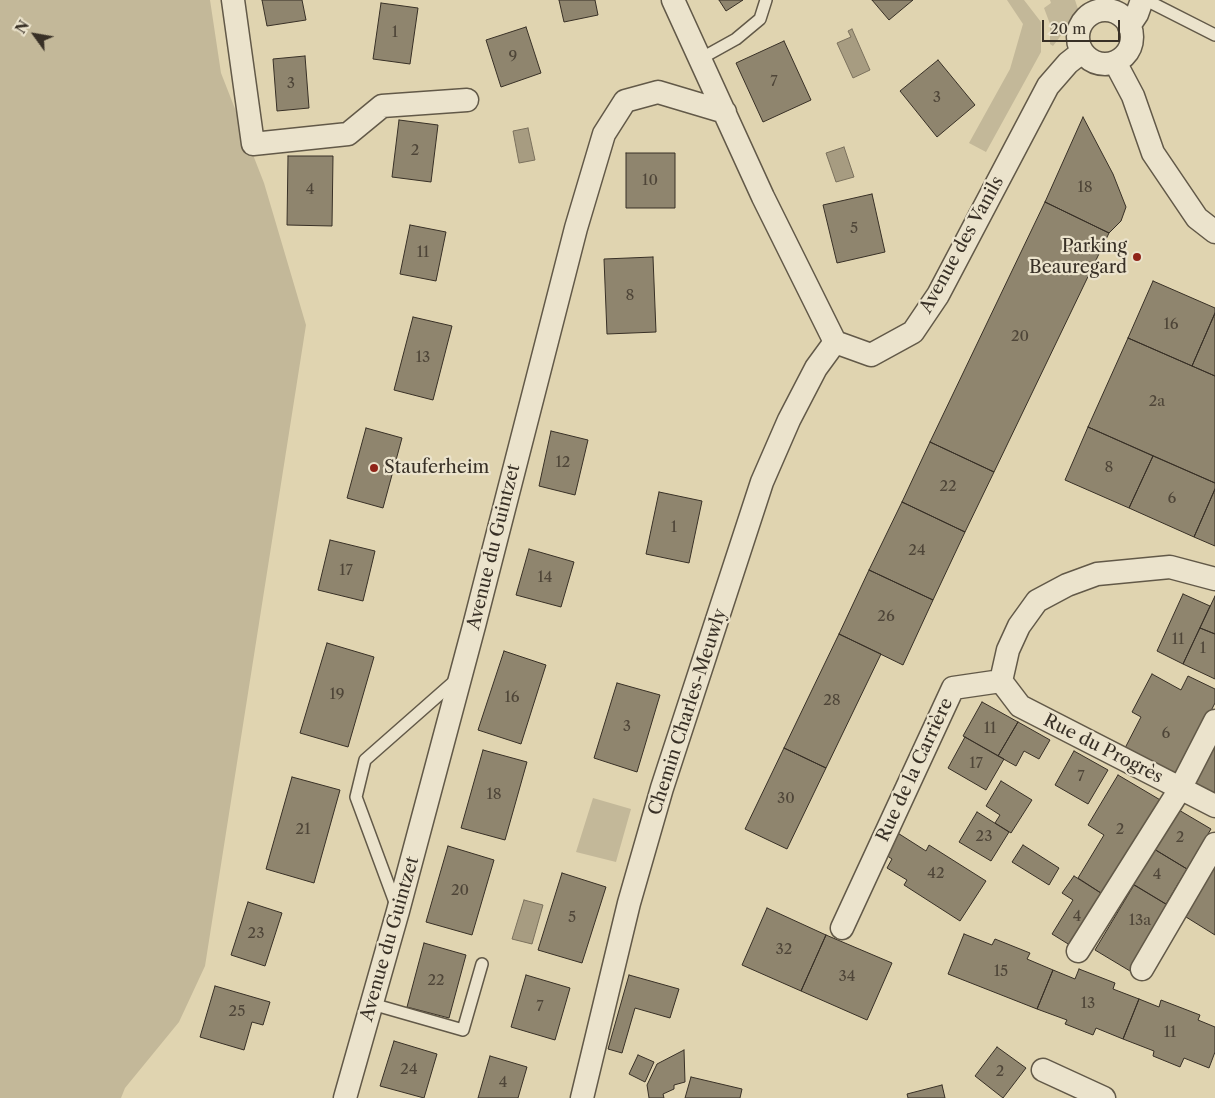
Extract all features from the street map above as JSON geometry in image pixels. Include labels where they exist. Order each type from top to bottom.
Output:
[{"type":"street","points":[[233,0],[253,144],[348,134],[382,106],[467,100]]},
{"type":"street","points":[[674,0],[763,197],[835,342]]},
{"type":"street","points":[[1129,26],[1137,14],[1142,0]]},
{"type":"street","points":[[1089,6],[1114,11],[1123,17],[1129,26],[1132,36],[1130,47],[1124,56],[1115,62],[1108,64],[1099,63],[1090,59],[1082,52],[1078,43],[1079,28],[1085,19],[1089,6]]},
{"type":"street","name":"Avenue des Vanils","points":[[835,342],[871,355],[912,332],[938,295],[1048,86],[1082,52]]},
{"type":"street","points":[[1115,62],[1132,96],[1153,153],[1197,218],[1215,232]]},
{"type":"street","name":"Avenue du Guintzet","points":[[345,1098],[461,677],[576,228],[604,134],[626,101],[658,92],[725,112]]},
{"type":"street","name":"Chemin Charles-Meuwly","points":[[582,1098],[636,878],[662,788],[762,482],[793,411],[816,368],[835,342]]},
{"type":"street","points":[[1001,681],[1008,650],[1019,626],[1037,601],[1067,585],[1097,574],[1170,567],[1215,579]]},
{"type":"street","name":"Rue du Progrès","points":[[1001,681],[1020,706],[1215,806]]},
{"type":"street","name":"Rue de la Carrière","points":[[842,928],[953,688],[1001,681]]},
{"type":"street","points":[[1078,951],[1180,789],[1215,721]]},
{"type":"street","points":[[1142,969],[1215,844]]},
{"type":"street","points":[[1043,1070],[1104,1098]]},
{"type":"lane","points":[[700,59],[736,39],[760,19],[766,0]]},
{"type":"lane","points":[[1146,0],[1215,35]]},
{"type":"lane","points":[[398,911],[356,798],[363,769],[366,760],[461,677]]},
{"type":"lane","points":[[372,1004],[463,1030],[482,964]]},
{"type":"shaded area","points":[[0,0],[210,0],[221,73],[264,183],[306,325],[205,966],[179,1022],[125,1088],[121,1098],[0,1098]]},
{"type":"shaded area","points":[[1007,0],[1024,0],[1041,22],[1041,52],[986,152],[969,143],[1010,69],[1023,24]]},
{"type":"shaded area","points":[[1050,0],[1075,0],[1079,12],[1053,46],[1050,44],[1050,24],[1044,8],[1051,3]]},
{"type":"shaded area","points":[[852,29],[870,70],[853,78],[837,43],[851,37],[848,31]]},
{"type":"shaded area","points":[[528,128],[535,160],[519,163],[513,131]]},
{"type":"shaded area","points":[[844,147],[854,177],[836,182],[826,153]]},
{"type":"shaded area","points":[[593,798],[631,809],[616,862],[576,852]]},
{"type":"shaded area","points":[[524,900],[543,905],[532,944],[512,939]]},
{"type":"building","points":[[262,0],[302,0],[306,20],[267,26]]},
{"type":"building","points":[[559,0],[595,0],[598,15],[564,22]]},
{"type":"building","points":[[719,0],[743,0],[726,11]]},
{"type":"building","points":[[872,0],[913,0],[889,20]]},
{"type":"building","points":[[381,3],[418,8],[410,64],[373,59]]},
{"type":"building","points":[[526,27],[541,73],[501,87],[486,40]]},
{"type":"building","points":[[784,41],[811,100],[763,122],[736,63]]},
{"type":"building","points":[[305,56],[309,108],[277,111],[273,59]]},
{"type":"building","points":[[938,60],[975,105],[937,137],[900,91]]},
{"type":"building","points":[[1083,117],[1113,174],[1126,207],[1121,221],[1109,233],[1045,202]]},
{"type":"building","points":[[399,120],[438,125],[431,182],[392,177]]},
{"type":"building","points":[[626,153],[675,153],[675,208],[626,208]]},
{"type":"building","points":[[288,156],[333,156],[332,226],[287,225]]},
{"type":"building","points":[[872,194],[885,252],[837,263],[823,205]]},
{"type":"building","points":[[1045,202],[1109,233],[994,472],[930,442]]},
{"type":"building","points":[[410,225],[446,232],[436,281],[400,274]]},
{"type":"building","points":[[653,257],[656,332],[607,334],[604,259]]},
{"type":"building","points":[[1153,281],[1215,308],[1215,313],[1192,366],[1128,338]]},
{"type":"building","points":[[1215,313],[1215,376],[1192,366]]},
{"type":"building","points":[[413,317],[452,326],[433,400],[394,390]]},
{"type":"building","points":[[1128,338],[1215,376],[1215,483],[1088,427]]},
{"type":"building","points":[[1088,427],[1153,456],[1129,508],[1065,480]]},
{"type":"building","name":"Stauferheim","points":[[366,428],[402,438],[383,508],[347,498]]},
{"type":"building","points":[[551,431],[588,440],[575,495],[539,486]]},
{"type":"building","points":[[930,442],[994,472],[965,532],[902,502]]},
{"type":"building","points":[[1153,456],[1215,483],[1215,489],[1194,537],[1129,508]]},
{"type":"building","points":[[1215,489],[1215,546],[1194,537]]},
{"type":"building","points":[[659,492],[702,501],[689,563],[646,554]]},
{"type":"building","points":[[902,502],[965,532],[933,600],[869,570]]},
{"type":"building","points":[[330,540],[375,551],[363,601],[318,590]]},
{"type":"building","points":[[529,549],[574,562],[561,607],[516,595]]},
{"type":"building","points":[[869,570],[933,600],[903,665],[839,634]]},
{"type":"building","points":[[1183,594],[1210,606],[1183,664],[1157,651]]},
{"type":"building","points":[[1215,596],[1215,634],[1200,628]]},
{"type":"building","points":[[1200,628],[1215,634],[1215,679],[1183,664]]},
{"type":"building","points":[[839,634],[881,654],[826,768],[784,748]]},
{"type":"building","points":[[327,643],[374,657],[348,747],[300,733]]},
{"type":"building","points":[[504,651],[546,665],[521,744],[478,730]]},
{"type":"building","points":[[1152,674],[1181,690],[1188,676],[1215,689],[1215,703],[1177,777],[1124,750],[1141,717],[1132,712]]},
{"type":"building","points":[[617,683],[660,695],[637,772],[594,758]]},
{"type":"building","points":[[982,702],[1018,722],[998,756],[963,736]]},
{"type":"building","points":[[1018,722],[1050,740],[1039,759],[1024,751],[1016,766],[998,756]]},
{"type":"building","points":[[965,737],[1004,759],[986,790],[948,768]]},
{"type":"building","points":[[1215,745],[1215,797],[1190,784]]},
{"type":"building","points":[[784,748],[826,768],[787,849],[745,829]]},
{"type":"building","points":[[483,750],[527,762],[505,840],[461,828]]},
{"type":"building","points":[[1074,751],[1108,770],[1088,804],[1055,785]]},
{"type":"building","points":[[1118,775],[1162,801],[1104,895],[1078,878],[1104,835],[1088,825]]},
{"type":"building","points":[[292,777],[340,790],[314,883],[266,869]]},
{"type":"building","points":[[1001,781],[1032,800],[1011,833],[995,823],[1000,815],[986,806]]},
{"type":"building","points":[[1172,806],[1211,829],[1187,869],[1149,846]]},
{"type":"building","points":[[977,812],[1009,832],[991,861],[959,842]]},
{"type":"building","points":[[893,830],[926,851],[929,845],[986,881],[960,921],[904,885],[907,880],[887,868],[892,859],[880,851]]},
{"type":"building","points":[[1023,845],[1059,868],[1049,885],[1012,862]]},
{"type":"building","points":[[448,846],[494,860],[472,935],[426,922]]},
{"type":"building","points":[[1149,846],[1187,869],[1166,904],[1128,881]]},
{"type":"building","points":[[1215,866],[1215,935],[1178,912]]},
{"type":"building","points":[[562,873],[606,887],[582,963],[538,950]]},
{"type":"building","points":[[1074,876],[1104,895],[1073,947],[1052,934],[1073,900],[1062,893]]},
{"type":"building","points":[[1134,885],[1174,909],[1135,974],[1095,950]]},
{"type":"building","points":[[248,902],[282,913],[265,966],[231,955]]},
{"type":"building","points":[[767,908],[826,935],[801,991],[742,965]]},
{"type":"building","points":[[964,934],[992,945],[995,939],[1030,953],[1027,959],[1053,970],[1037,1009],[948,974]]},
{"type":"building","points":[[826,935],[892,963],[867,1020],[801,991]]},
{"type":"building","points":[[424,943],[466,955],[449,1018],[407,1007]]},
{"type":"building","points":[[1079,969],[1115,983],[1113,989],[1139,999],[1123,1039],[1096,1028],[1093,1035],[1065,1024],[1067,1020],[1037,1009],[1053,970],[1075,979]]},
{"type":"building","points":[[526,975],[570,988],[555,1040],[511,1027]]},
{"type":"building","points":[[629,975],[679,989],[670,1018],[635,1008],[622,1053],[608,1049]]},
{"type":"building","points":[[215,986],[270,1002],[263,1025],[252,1022],[244,1050],[200,1037]]},
{"type":"building","points":[[1139,999],[1159,1007],[1161,1000],[1200,1015],[1198,1020],[1215,1027],[1215,1052],[1209,1068],[1184,1058],[1180,1067],[1153,1056],[1154,1051],[1123,1039]]},
{"type":"building","points":[[394,1041],[437,1054],[424,1098],[380,1086]]},
{"type":"building","points":[[997,1047],[1026,1068],[1003,1098],[975,1076]]},
{"type":"building","points":[[684,1050],[685,1082],[674,1085],[674,1089],[663,1094],[664,1098],[649,1098],[647,1085],[657,1064]]},
{"type":"building","points":[[638,1055],[654,1062],[645,1082],[629,1074]]},
{"type":"building","points":[[490,1056],[527,1067],[518,1098],[478,1098]]},
{"type":"building","points":[[691,1077],[742,1089],[740,1098],[685,1098]]},
{"type":"building","points":[[942,1085],[945,1098],[908,1098],[907,1094]]},
{"type":"place","name":"Parking Beauregard","points":[[1137,257]]},
{"type":"place","name":"Stauferheim","points":[[374,468]]}]
